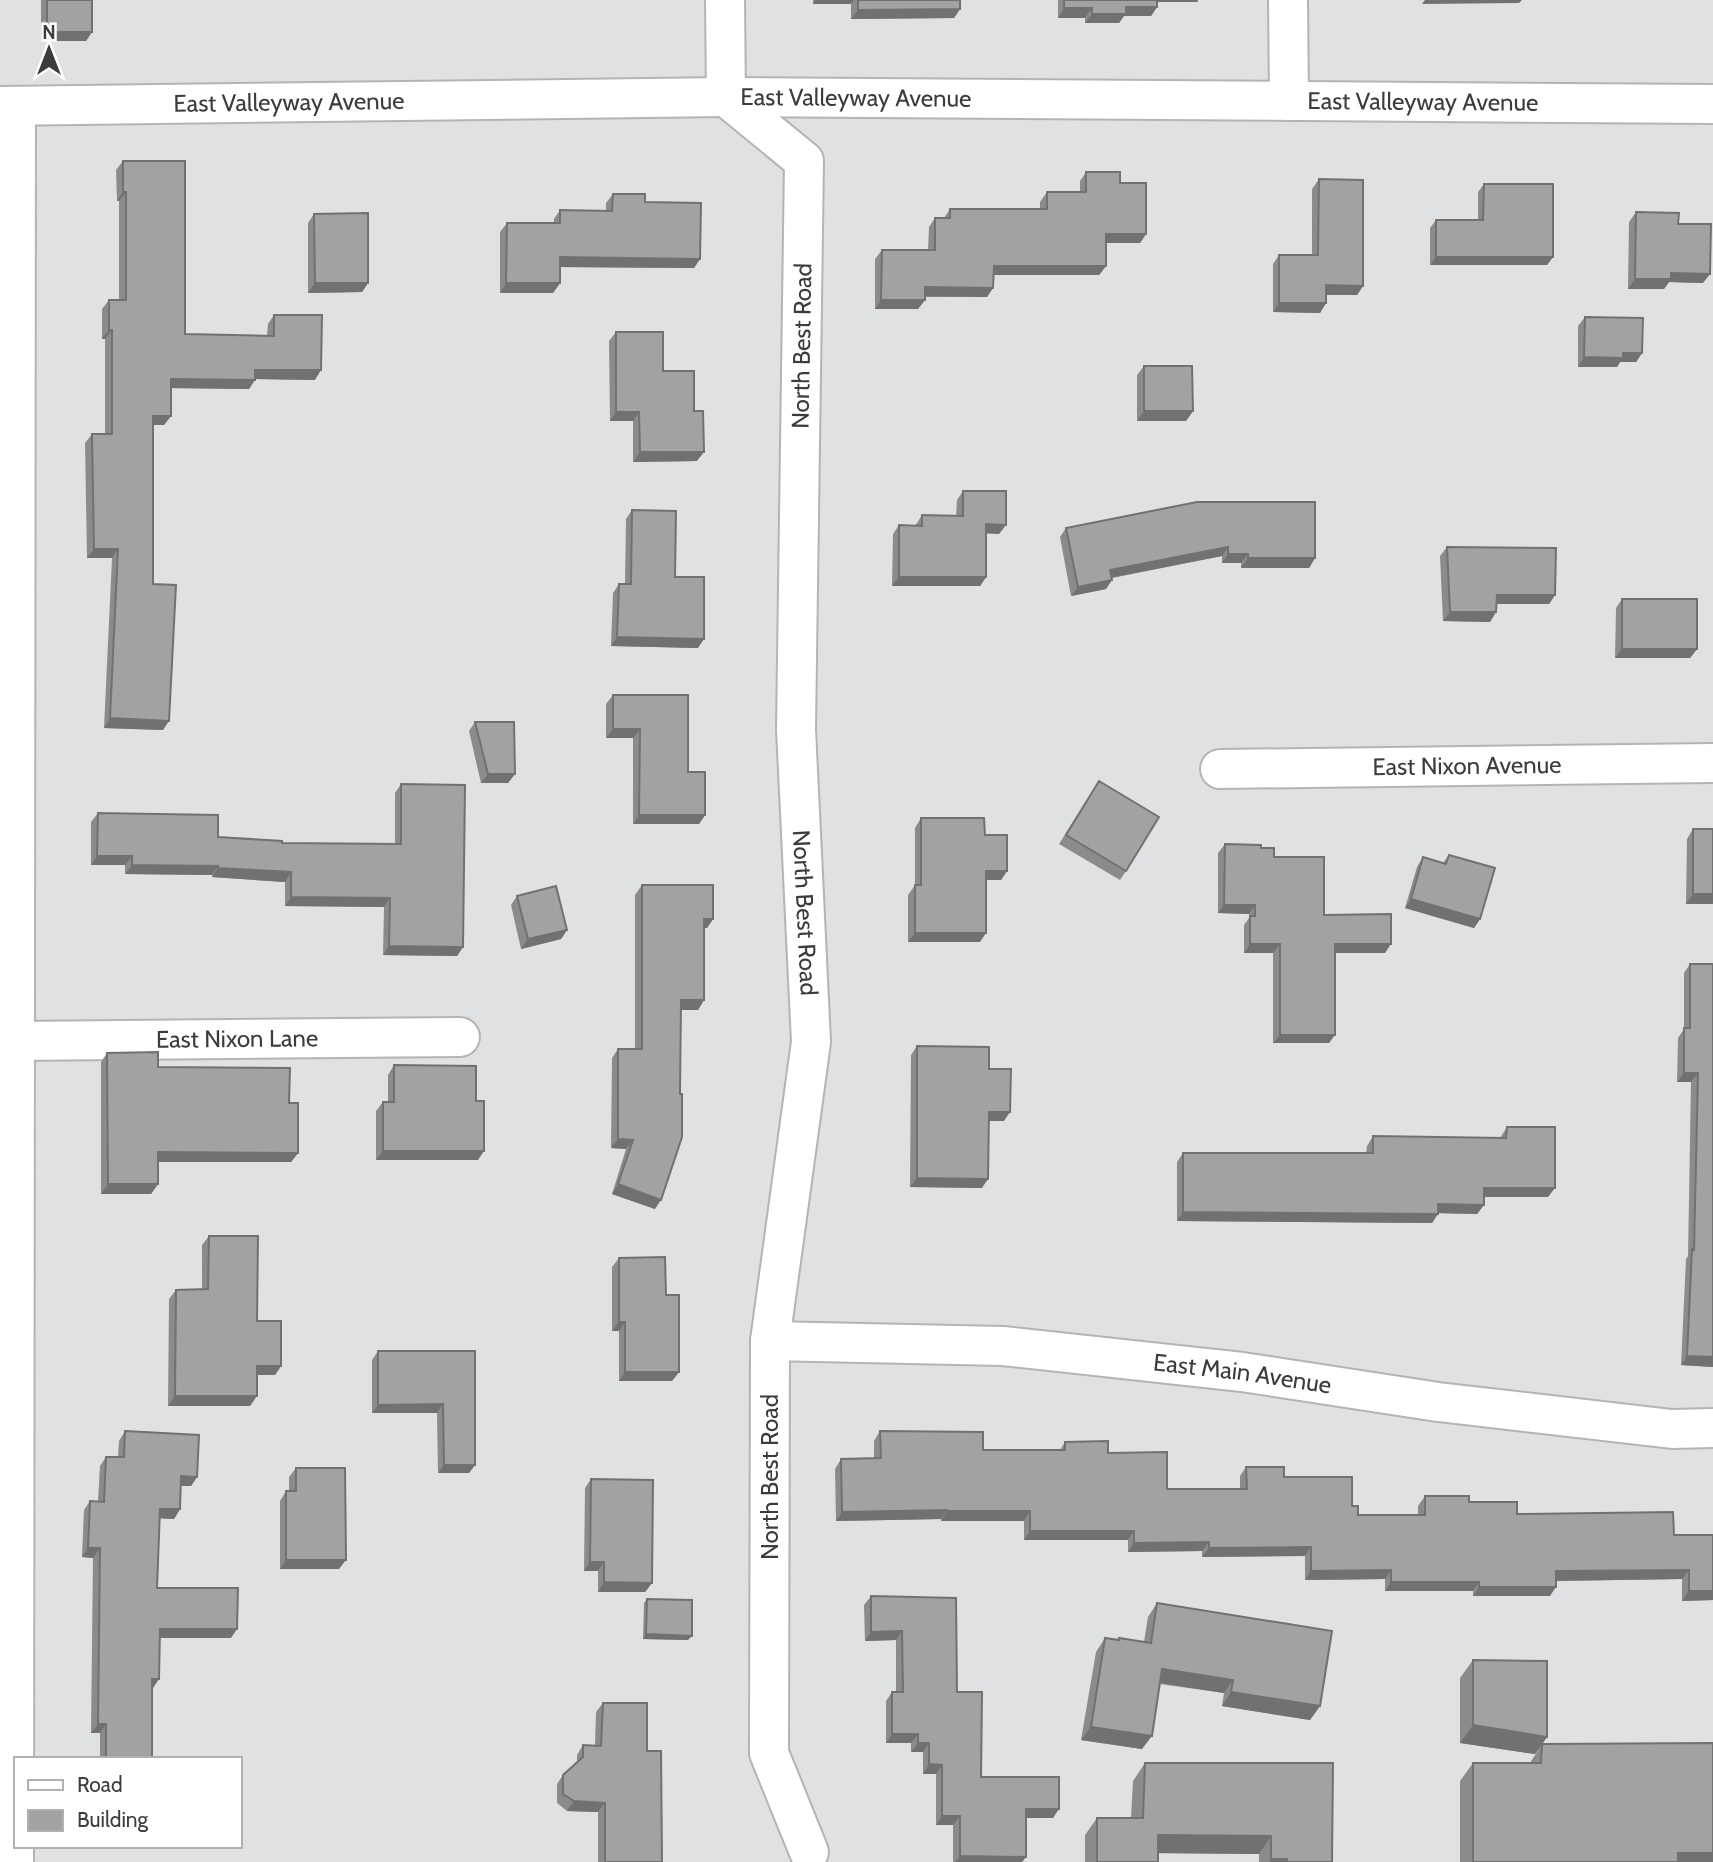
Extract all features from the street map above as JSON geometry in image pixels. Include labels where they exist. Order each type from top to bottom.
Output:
[{"type":"street","points":[[725,0],[726,97]]},
{"type":"street","points":[[1288,0],[1289,102]]},
{"type":"street","name":"East Valleyway Avenue","points":[[8,106],[726,97],[1713,104]]},
{"type":"street","name":"North Best Road","points":[[726,97],[804,161],[796,729],[811,1042],[771,1340],[769,1754],[809,1852]]},
{"type":"street","points":[[8,106],[15,1041],[14,1757]]},
{"type":"street","name":"East Nixon Avenue","points":[[1220,769],[1713,763]]},
{"type":"street","name":"East Nixon Lane","points":[[15,1041],[460,1037]]},
{"type":"street","name":"East Main Avenue","points":[[771,1340],[1003,1346],[1242,1372],[1438,1402],[1658,1427],[1713,1428]]},
{"type":"building","points":[[47,0],[92,0],[92,32],[47,32]]},
{"type":"building","points":[[858,0],[960,0],[960,9],[858,10]]},
{"type":"building","points":[[1064,0],[1157,0],[1157,7],[1126,7],[1126,14],[1092,14],[1092,8],[1064,8]]},
{"type":"building","points":[[123,161],[185,161],[185,334],[274,336],[274,315],[322,315],[321,370],[255,370],[255,380],[171,379],[171,416],[153,416],[153,584],[176,585],[169,721],[110,718],[118,549],[94,549],[92,434],[112,434],[112,330],[109,330],[109,300],[126,300],[126,192],[123,192]]},
{"type":"building","points":[[1086,172],[1120,172],[1120,183],[1146,183],[1146,234],[1106,234],[1106,266],[994,266],[993,288],[925,287],[925,300],[881,300],[882,250],[935,250],[935,218],[950,218],[950,209],[1047,209],[1047,192],[1086,192]]},
{"type":"building","points":[[1319,179],[1363,180],[1363,286],[1326,285],[1326,303],[1279,303],[1279,255],[1318,255]]},
{"type":"building","points":[[1484,184],[1553,184],[1553,257],[1436,257],[1436,220],[1483,220]]},
{"type":"building","points":[[613,194],[645,194],[645,202],[701,203],[700,259],[560,257],[560,283],[506,283],[507,223],[560,223],[560,210],[612,211]]},
{"type":"building","points":[[1636,212],[1679,213],[1678,224],[1711,224],[1710,274],[1671,273],[1671,279],[1635,279]]},
{"type":"building","points":[[368,213],[368,283],[315,283],[314,214]]},
{"type":"building","points":[[1585,317],[1643,318],[1642,353],[1623,353],[1623,358],[1584,357]]},
{"type":"building","points":[[616,332],[663,332],[663,371],[694,371],[694,411],[703,411],[704,452],[640,452],[639,412],[616,412]]},
{"type":"building","points":[[1144,366],[1192,366],[1193,411],[1144,411]]},
{"type":"building","points":[[963,491],[1006,491],[1006,525],[986,524],[986,577],[899,577],[899,525],[922,526],[922,515],[963,516]]},
{"type":"building","points":[[1197,502],[1315,502],[1315,558],[1248,558],[1248,554],[1228,554],[1228,547],[1110,570],[1112,580],[1078,587],[1066,528]]},
{"type":"building","points":[[632,510],[676,511],[675,577],[704,577],[704,639],[617,637],[619,584],[631,584]]},
{"type":"building","points":[[1447,547],[1556,548],[1555,595],[1497,595],[1496,612],[1450,612]]},
{"type":"building","points":[[1622,599],[1697,599],[1697,649],[1622,649]]},
{"type":"building","points":[[613,695],[688,695],[688,772],[705,772],[705,815],[639,815],[640,729],[613,729]]},
{"type":"building","points":[[475,722],[514,722],[515,774],[488,774]]},
{"type":"building","points":[[1099,781],[1159,817],[1126,871],[1066,835]]},
{"type":"building","points":[[401,784],[465,785],[463,947],[389,946],[390,898],[291,897],[291,872],[218,866],[132,865],[132,856],[97,856],[98,813],[218,815],[218,837],[282,843],[401,844]]},
{"type":"building","points":[[921,818],[984,818],[985,835],[1007,835],[1007,871],[986,871],[986,933],[915,933],[915,885],[921,885]]},
{"type":"building","points":[[1693,829],[1713,829],[1713,894],[1693,894]]},
{"type":"building","points":[[1225,844],[1274,848],[1274,857],[1324,857],[1324,915],[1391,914],[1391,944],[1335,944],[1335,1035],[1280,1035],[1280,944],[1250,944],[1250,916],[1255,916],[1255,905],[1224,905]]},
{"type":"building","points":[[1449,855],[1495,868],[1480,919],[1411,899],[1423,857],[1446,864]]},
{"type":"building","points":[[642,885],[713,885],[713,919],[704,919],[704,1000],[681,1000],[682,1137],[661,1200],[618,1184],[633,1140],[618,1139],[618,1049],[642,1049]]},
{"type":"building","points":[[556,886],[567,930],[528,939],[517,896]]},
{"type":"building","points":[[1690,964],[1713,964],[1713,1357],[1687,1356],[1692,1249],[1694,1250],[1698,1073],[1684,1073],[1684,1028],[1690,1028]]},
{"type":"building","points":[[917,1046],[989,1047],[989,1069],[1011,1069],[1010,1112],[989,1112],[988,1179],[917,1178]]},
{"type":"building","points":[[158,1052],[158,1067],[290,1068],[289,1103],[298,1103],[298,1153],[158,1152],[158,1184],[108,1184],[107,1053]]},
{"type":"building","points":[[394,1065],[476,1066],[476,1101],[484,1101],[484,1151],[383,1151],[383,1102],[394,1102]]},
{"type":"building","points":[[1507,1127],[1555,1127],[1555,1188],[1484,1188],[1484,1205],[1438,1204],[1438,1214],[1183,1212],[1183,1153],[1373,1153],[1373,1136],[1506,1138]]},
{"type":"building","points":[[209,1236],[258,1236],[257,1321],[281,1321],[281,1366],[257,1366],[257,1396],[175,1396],[176,1290],[208,1289]]},
{"type":"building","points":[[665,1257],[666,1295],[679,1295],[679,1372],[625,1372],[625,1322],[619,1322],[619,1258]]},
{"type":"building","points":[[378,1351],[475,1351],[475,1465],[444,1465],[443,1404],[378,1405]]},
{"type":"building","points":[[125,1431],[199,1435],[197,1477],[181,1476],[180,1509],[160,1509],[157,1588],[238,1588],[237,1629],[160,1629],[159,1679],[152,1679],[152,1757],[106,1757],[106,1724],[98,1724],[100,1548],[88,1548],[90,1501],[104,1502],[106,1457],[124,1457]]},
{"type":"building","points":[[880,1431],[983,1432],[983,1450],[1065,1450],[1065,1442],[1108,1441],[1108,1453],[1167,1452],[1167,1489],[1247,1489],[1246,1467],[1284,1467],[1284,1477],[1352,1477],[1352,1506],[1358,1506],[1358,1515],[1425,1515],[1425,1496],[1469,1496],[1469,1502],[1517,1502],[1517,1514],[1673,1512],[1674,1535],[1713,1535],[1713,1591],[1689,1591],[1689,1570],[1556,1571],[1556,1587],[1479,1587],[1479,1582],[1391,1582],[1391,1570],[1311,1571],[1311,1547],[1209,1548],[1209,1542],[1134,1543],[1134,1531],[1030,1531],[1030,1511],[842,1512],[841,1459],[881,1458]]},
{"type":"building","points":[[296,1468],[345,1468],[346,1560],[286,1560],[286,1491],[296,1491]]},
{"type":"building","points":[[591,1479],[653,1480],[652,1583],[604,1582],[604,1562],[590,1562]]},
{"type":"building","points":[[871,1596],[956,1598],[957,1692],[982,1692],[981,1777],[1059,1777],[1059,1809],[1026,1809],[1026,1857],[960,1856],[960,1816],[942,1816],[942,1765],[929,1764],[929,1743],[918,1743],[918,1734],[892,1734],[892,1692],[903,1692],[902,1631],[871,1632]]},
{"type":"building","points":[[647,1599],[692,1600],[692,1636],[646,1634]]},
{"type":"building","points":[[1157,1603],[1332,1631],[1320,1706],[1231,1692],[1233,1680],[1162,1669],[1152,1736],[1091,1727],[1105,1638],[1151,1643]]},
{"type":"building","points":[[1473,1660],[1547,1661],[1547,1737],[1473,1725]]},
{"type":"building","points":[[603,1703],[647,1703],[647,1751],[661,1751],[662,1862],[605,1862],[605,1803],[574,1801],[563,1794],[563,1775],[583,1757],[583,1745],[601,1746]]},
{"type":"building","points":[[1713,1743],[1713,1853],[1678,1853],[1678,1862],[1473,1862],[1473,1763],[1541,1763],[1542,1744]]},
{"type":"building","points":[[1145,1763],[1333,1763],[1332,1862],[1287,1862],[1287,1859],[1271,1859],[1271,1836],[1158,1835],[1158,1862],[1097,1862],[1097,1818],[1143,1818]]}]
